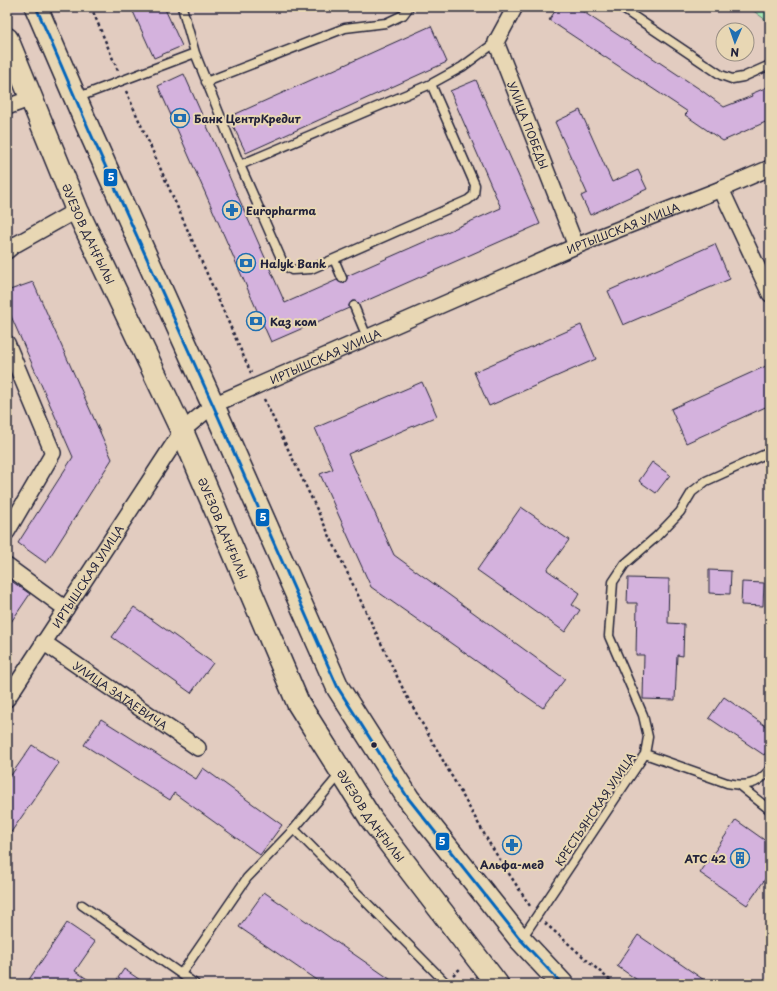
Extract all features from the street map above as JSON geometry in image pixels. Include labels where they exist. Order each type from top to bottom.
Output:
[{"type":"main road","points":[[36,7],[75,98],[338,688],[408,798],[520,939],[562,984]]},
{"type":"main road","name":"ӘУЕЗОВ ДАҢҒЫЛЫ","points":[[7,39],[77,210],[182,431],[298,702],[371,819],[497,984]]},
{"type":"street","points":[[496,42],[514,7]]},
{"type":"street","name":"УЛИЦА ПОБЕДЫ","points":[[496,42],[576,246]]},
{"type":"street","points":[[7,107],[32,98]]},
{"type":"street","name":"ИРТЫШСКАЯ УЛИЦА","points":[[7,699],[182,431],[213,405],[576,246],[721,189],[770,168]]},
{"type":"street","points":[[721,189],[770,294]]},
{"type":"street","points":[[7,251],[13,246],[77,210]]},
{"type":"street","points":[[7,343],[53,453],[7,532]]},
{"type":"street","points":[[7,566],[66,609]]},
{"type":"street","name":"УЛИЦА ЗАТАЕВИЧА","points":[[43,642],[198,748]]},
{"type":"lane","points":[[182,7],[195,54],[240,165],[284,265],[292,270],[311,269],[468,200],[474,195],[475,185],[431,84]]},
{"type":"lane","points":[[206,82],[345,28],[386,23],[403,15],[409,7]]},
{"type":"lane","points":[[620,7],[721,75],[732,79],[743,77],[770,65]]},
{"type":"lane","points":[[240,165],[431,84],[462,67],[496,42]]},
{"type":"lane","points":[[75,98],[195,54]]},
{"type":"lane","points":[[334,259],[342,278]]},
{"type":"lane","points":[[354,306],[368,337]]},
{"type":"lane","name":"КРЕСТЬЯНСКАЯ УЛИЦА","points":[[520,939],[644,754],[648,737],[643,715],[609,636],[613,582],[625,564],[656,537],[680,512],[692,492],[706,480],[770,452]]},
{"type":"lane","points":[[644,754],[726,784],[740,786],[755,783],[770,769]]},
{"type":"lane","points":[[180,974],[247,878],[294,829],[342,772]]},
{"type":"lane","points":[[740,786],[770,810]]},
{"type":"lane","points":[[294,829],[446,984]]},
{"type":"lane","points":[[82,905],[194,984]]},
{"type":"path","points":[[91,7],[122,81],[257,385],[273,415],[405,693],[491,846],[537,915],[614,984]]},
{"type":"green space","points":[[748,7],[770,7],[770,23]]},
{"type":"building","points":[[131,7],[164,7],[182,46],[154,58]]},
{"type":"building","points":[[558,7],[576,7],[701,90],[724,107],[752,96],[751,94],[770,86],[770,120],[723,141],[685,115],[688,112],[549,20]]},
{"type":"building","points":[[431,26],[447,62],[246,153],[229,117]]},
{"type":"building","points":[[184,74],[285,303],[337,280],[344,283],[347,276],[501,208],[450,91],[476,80],[540,224],[359,304],[352,301],[349,308],[271,342],[158,86]]},
{"type":"building","points":[[580,110],[612,182],[638,170],[647,189],[590,215],[581,196],[587,193],[555,122]]},
{"type":"building","points":[[715,244],[730,279],[623,325],[608,291]]},
{"type":"building","points":[[33,282],[112,459],[46,563],[18,543],[73,457],[7,307],[7,291]]},
{"type":"building","points":[[581,325],[596,359],[489,406],[474,372]]},
{"type":"building","points":[[766,366],[770,376],[770,405],[686,443],[671,409]]},
{"type":"building","points":[[422,382],[437,416],[348,454],[394,555],[565,679],[543,708],[371,587],[320,474],[333,469],[315,428]]},
{"type":"building","points":[[652,462],[670,475],[656,493],[639,481]]},
{"type":"building","points":[[521,507],[569,540],[547,570],[580,593],[572,605],[580,610],[565,632],[477,570]]},
{"type":"building","points":[[709,570],[731,571],[730,594],[709,593]]},
{"type":"building","points":[[7,578],[30,594],[7,628]]},
{"type":"building","points":[[628,578],[669,579],[668,623],[684,624],[683,656],[677,655],[675,700],[643,699],[644,655],[636,655],[637,603],[627,603]]},
{"type":"building","points":[[742,582],[764,583],[763,606],[741,605]]},
{"type":"building","points":[[134,607],[213,663],[191,693],[112,637]]},
{"type":"building","points":[[724,697],[770,729],[770,747],[764,755],[709,718]]},
{"type":"building","points":[[101,719],[196,779],[203,768],[282,825],[260,855],[174,793],[170,800],[84,745]]},
{"type":"building","points":[[32,745],[59,763],[7,838],[7,781]]},
{"type":"building","name":"АТС 42","points":[[736,820],[770,844],[770,872],[747,905],[700,873]]},
{"type":"building","points":[[264,892],[397,984],[322,984],[239,927]]},
{"type":"building","points":[[67,923],[95,942],[75,971],[95,984],[26,984]]},
{"type":"building","points":[[638,935],[710,984],[643,984],[617,966]]},
{"type":"building","points":[[124,969],[146,984],[114,984]]},
{"type":"transit line","name":"5","points":[[36,7],[90,132],[338,688],[408,798],[520,939],[562,984]]},
{"type":"place","name":"Банк ЦентрКредит","points":[[180,118]]},
{"type":"place","name":"Europharma","points":[[232,210]]},
{"type":"place","name":"Halyk Bank","points":[[246,263]]},
{"type":"place","name":"Каз ком","points":[[256,321]]},
{"type":"place","name":"Альфа-мед","points":[[512,845]]},
{"type":"place","name":"АТС 42","points":[[740,858]]}]
